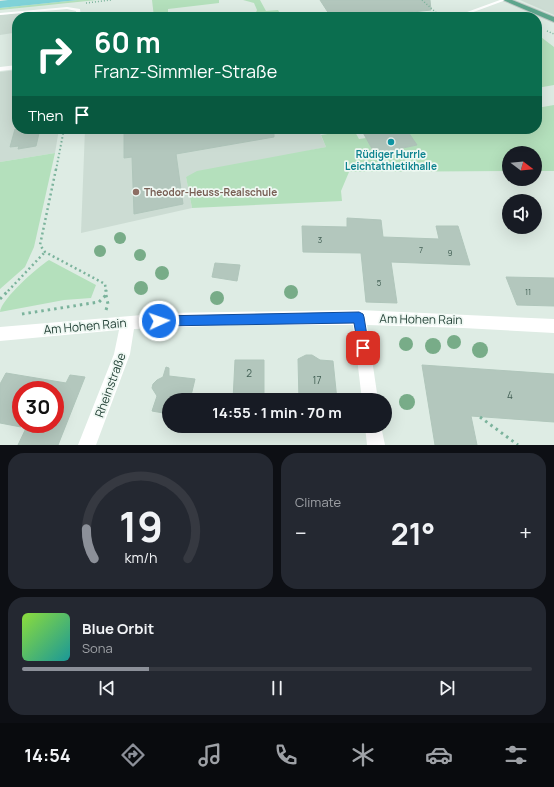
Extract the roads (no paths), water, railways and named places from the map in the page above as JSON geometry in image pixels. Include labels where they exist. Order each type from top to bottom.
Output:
[{"type":"main road","points":[[505,0],[534,12]]},
{"type":"main road","points":[[542,15],[554,20]]},
{"type":"street","points":[[0,69],[12,68]]},
{"type":"street","points":[[359,317],[369,393]]},
{"type":"street","name":"Am Hohen Rain","points":[[0,334],[190,319],[359,317],[457,319],[554,326]]},
{"type":"street","name":"Rheinstraße","points":[[87,445],[122,354],[128,323]]},
{"type":"street","points":[[374,433],[376,445]]},
{"type":"lane","points":[[470,12],[505,0]]},
{"type":"lane","points":[[22,12],[67,8],[78,10],[78,12]]},
{"type":"lane","points":[[0,14],[12,13]]},
{"type":"water","points":[[78,0],[0,8],[0,1]]},
{"type":"place","name":"Rüdiger Hurrle Leichtathletikhalle","points":[[391,142]]},
{"type":"place","name":"Theodor-Heuss-Realschule","points":[[136,192]]}]
